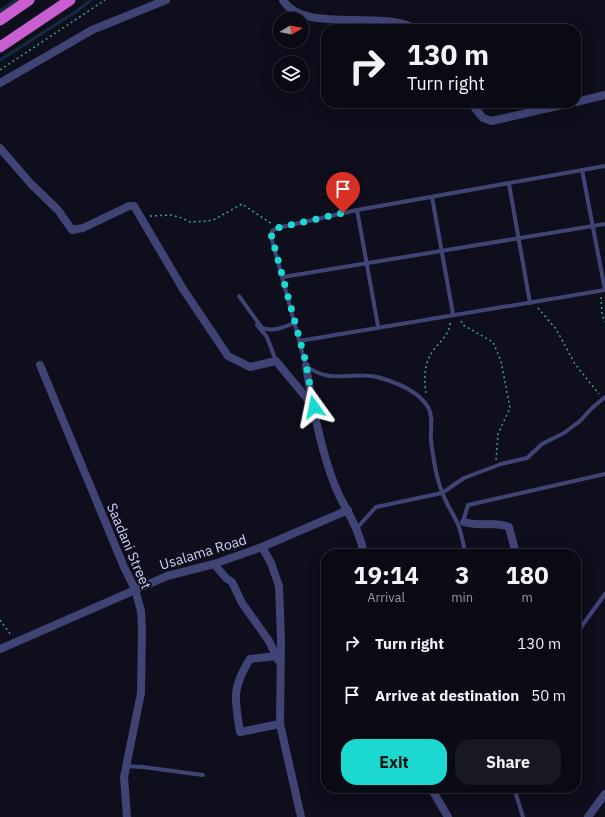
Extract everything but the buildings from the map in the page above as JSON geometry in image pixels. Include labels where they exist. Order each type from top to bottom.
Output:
[{"type":"highway","points":[[0,20],[29,0]]},
{"type":"highway","points":[[0,47],[70,0]]},
{"type":"street","points":[[0,83],[92,30],[166,0]]},
{"type":"street","points":[[283,0],[293,11],[317,18],[384,20],[397,24]]},
{"type":"street","points":[[581,101],[605,95]]},
{"type":"street","points":[[475,108],[483,118],[492,121],[548,108]]},
{"type":"street","points":[[0,148],[31,184],[58,210],[72,230],[83,228],[129,206],[134,206],[150,236],[183,289],[228,356],[250,367],[276,361],[314,407]]},
{"type":"street","name":"Saadani Street","points":[[40,365],[124,567],[135,589],[141,611],[141,693],[125,766],[124,799],[127,817]]},
{"type":"street","points":[[306,366],[314,407],[330,471],[339,495],[357,528],[363,549]]},
{"type":"street","name":"Usalama Road","points":[[0,649],[167,576],[214,564],[262,547],[348,510]]},
{"type":"street","points":[[461,524],[499,523],[509,527],[515,549]]},
{"type":"street","points":[[262,547],[271,563],[279,586],[281,670],[280,724],[301,817]]},
{"type":"street","points":[[214,564],[226,578],[232,582],[242,603],[277,656],[281,670]]},
{"type":"street","points":[[277,656],[250,659],[238,679],[235,695],[240,732],[280,724]]},
{"type":"street","points":[[434,793],[448,817]]},
{"type":"street","points":[[588,817],[605,794]]},
{"type":"lane","points":[[465,549],[461,524],[442,493],[432,447],[432,420],[429,409],[424,401],[407,388],[377,377],[357,375],[340,378],[328,377],[320,375],[306,366],[271,234],[277,228],[357,210],[605,166]]},
{"type":"lane","points":[[299,341],[378,326],[530,303],[603,290],[582,170]]},
{"type":"lane","points":[[509,184],[530,303]]},
{"type":"lane","points":[[432,197],[454,314]]},
{"type":"lane","points":[[357,210],[378,326]]},
{"type":"lane","points":[[283,277],[605,224]]},
{"type":"lane","points":[[239,296],[260,326],[268,330],[275,330],[294,323]]},
{"type":"lane","points":[[256,321],[260,329],[267,337],[276,361]]},
{"type":"lane","points":[[357,528],[376,507],[442,493],[464,478],[497,466],[528,458],[542,444],[580,421],[604,398]]},
{"type":"lane","points":[[461,524],[468,505],[605,474]]},
{"type":"lane","points":[[581,627],[605,594]]},
{"type":"lane","points":[[125,766],[204,775]]},
{"type":"lane","points":[[516,793],[523,817]]},
{"type":"path","points":[[0,70],[105,0]]},
{"type":"path","points":[[137,210],[150,216],[171,215],[190,222],[215,219],[242,204],[277,228]]},
{"type":"path","points":[[603,290],[602,315],[605,322]]},
{"type":"path","points":[[536,302],[538,310],[556,329],[575,364],[604,398]]},
{"type":"path","points":[[429,409],[425,385],[426,364],[431,353],[448,332],[454,314]]},
{"type":"path","points":[[454,314],[462,325],[493,342],[501,361],[510,408],[498,434],[495,454],[497,466]]},
{"type":"path","points":[[0,620],[16,642]]},
{"type":"waterway","points":[[0,11],[16,0]]},
{"type":"waterway","points":[[0,60],[77,11],[91,0]]},
{"type":"route","points":[[314,407],[309,387],[305,359],[271,234],[272,231],[277,228],[343,213]]}]
